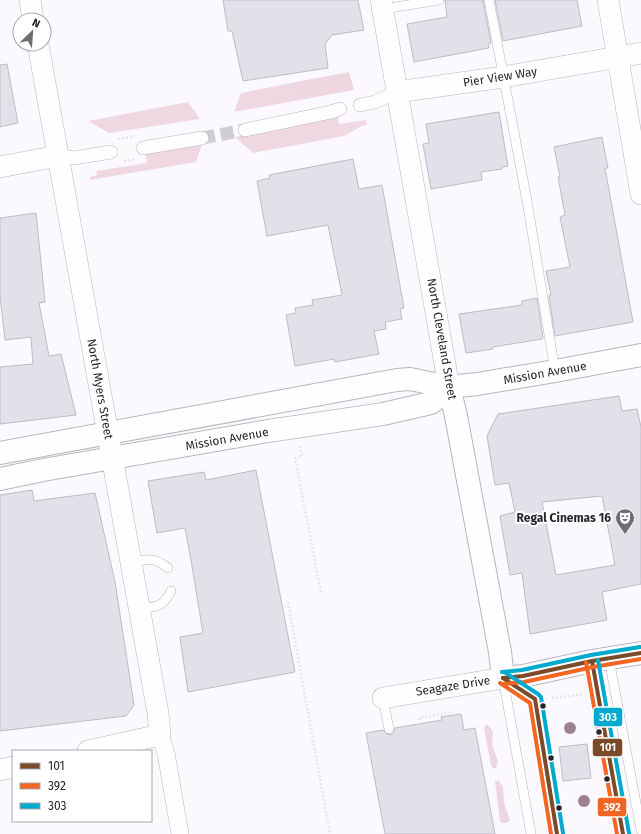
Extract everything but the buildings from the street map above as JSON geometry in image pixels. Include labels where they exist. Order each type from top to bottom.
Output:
[{"type":"main road","name":"Mission Avenue","points":[[0,453],[397,380],[410,379],[449,387],[555,372],[641,356]]},
{"type":"main road","name":"Mission Avenue","points":[[0,479],[43,470],[268,431],[383,414],[431,403],[449,387]]},
{"type":"main road","name":"North Cleveland Street","points":[[449,387],[456,416],[466,477],[500,652],[503,678]]},
{"type":"main road","name":"Seagaze Drive","points":[[503,678],[523,676],[641,653]]},
{"type":"street","points":[[30,0],[32,12]]},
{"type":"street","points":[[608,0],[641,194]]},
{"type":"street","name":"North Cleveland Street","points":[[382,4],[449,387]]},
{"type":"street","name":"North Myers Street","points":[[39,52],[140,609],[158,713],[160,735]]},
{"type":"street","name":"Pier View Way","points":[[360,105],[375,102],[397,92],[503,77],[641,53]]},
{"type":"street","points":[[245,130],[340,109]]},
{"type":"street","points":[[143,148],[202,138]]},
{"type":"street","points":[[0,167],[58,156],[74,158],[111,152]]},
{"type":"street","name":"Seagaze Drive","points":[[383,698],[503,678]]},
{"type":"street","points":[[92,750],[160,735],[166,753],[180,834]]},
{"type":"street","points":[[0,770],[12,767]]},
{"type":"lane","points":[[382,4],[438,0]]},
{"type":"lane","points":[[489,0],[527,201],[555,372]]},
{"type":"lane","points":[[131,562],[150,559],[159,561],[168,568]]},
{"type":"lane","points":[[140,609],[159,605],[165,602],[171,591]]},
{"type":"lane","points":[[600,660],[641,830]]},
{"type":"lane","points":[[600,660],[622,834]]},
{"type":"lane","points":[[503,678],[531,834]]},
{"type":"lane","points":[[503,678],[535,699],[557,834]]},
{"type":"lane","points":[[383,698],[389,729]]},
{"type":"path","points":[[300,446],[302,456],[296,458],[321,593]]},
{"type":"path","points":[[288,602],[330,834]]},
{"type":"path","points":[[552,698],[583,694]]},
{"type":"path","points":[[420,724],[419,718],[456,712]]},
{"type":"shaded area","points":[[349,72],[354,90],[305,99],[286,84]]},
{"type":"shaded area","points":[[286,84],[305,99],[234,112],[241,93]]},
{"type":"shaded area","points":[[188,102],[200,119],[109,133],[88,121]]},
{"type":"shaded area","points":[[338,117],[339,124],[366,120],[367,125],[362,126],[344,136],[253,153],[235,137]]},
{"type":"shaded area","points":[[203,142],[196,162],[90,180],[90,177],[97,175],[96,171],[147,163],[145,150]]},
{"type":"shaded area","points":[[486,724],[490,727],[493,733],[492,745],[498,761],[496,768],[493,768],[491,765],[484,728]]},
{"type":"shaded area","points":[[495,781],[499,781],[503,787],[504,803],[510,820],[507,823],[500,822]]},
{"type":"tunnel","points":[[202,138],[245,130]]},
{"type":"transit line","name":"303","points":[[502,672],[522,670],[591,655],[640,647]]},
{"type":"transit line","name":"101","points":[[503,678],[523,676],[592,661],[641,653]]},
{"type":"transit line","name":"392","points":[[504,684],[524,682],[593,667],[641,659]]},
{"type":"transit line","name":"303","points":[[598,660],[629,833]]},
{"type":"transit line","name":"101","points":[[592,661],[623,834]]},
{"type":"transit line","name":"392","points":[[586,662],[617,834]]},
{"type":"transit line","name":"303","points":[[506,673],[541,697],[563,833]]},
{"type":"transit line","name":"101","points":[[503,678],[535,699],[557,834]]},
{"type":"transit line","name":"392","points":[[500,683],[530,703],[551,834]]},
{"type":"place","name":"Regal Cinemas 16","points":[[625,535]]}]
